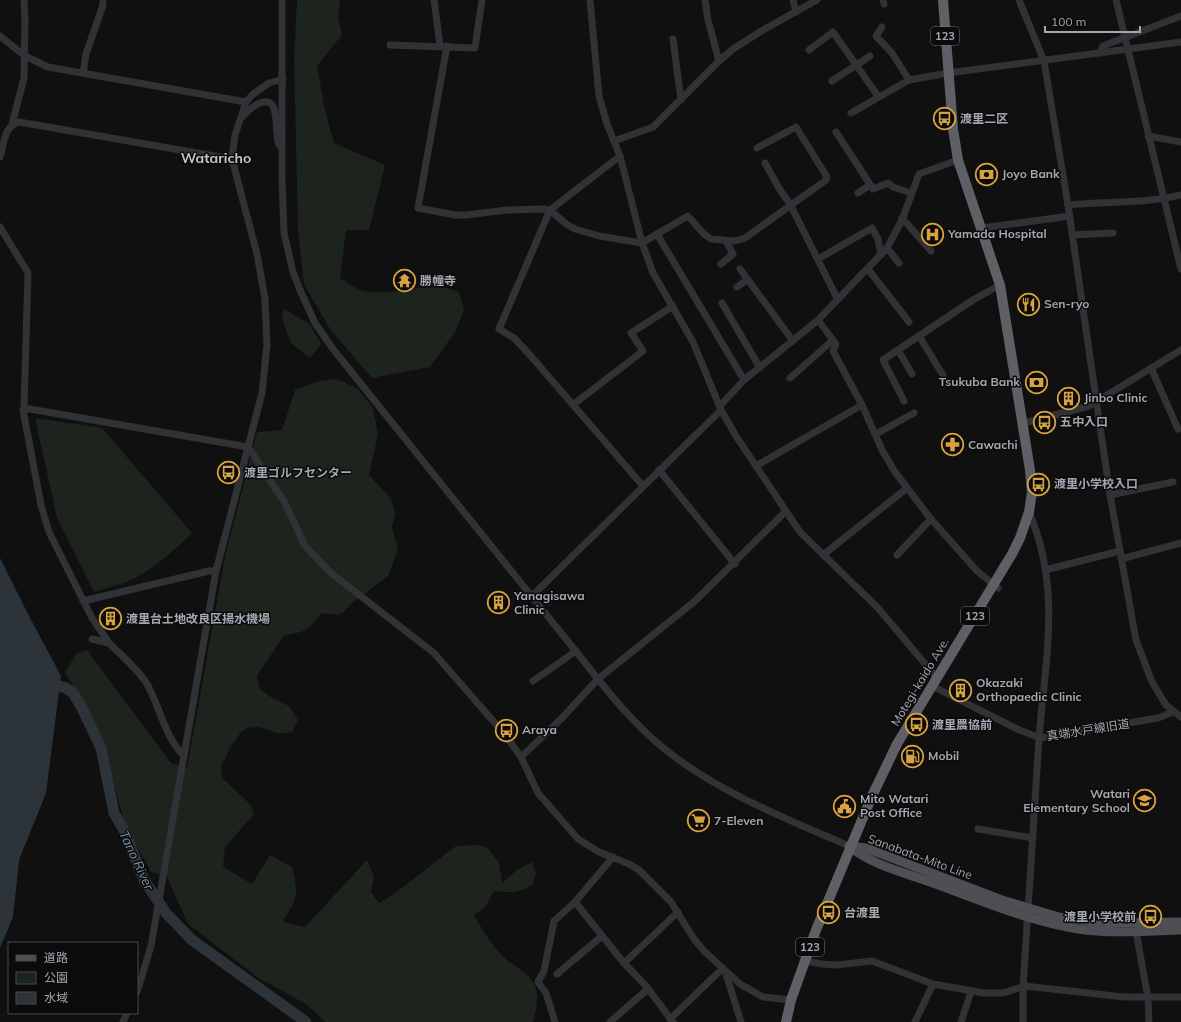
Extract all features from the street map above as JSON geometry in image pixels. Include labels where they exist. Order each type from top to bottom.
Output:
[{"type":"highway","name":"Motegi-kaido Ave.","points":[[786,1022],[791,1000],[849,846],[897,744],[996,586],[1020,538],[1029,512],[1032,481],[1024,423],[1000,285],[958,160],[953,129],[943,0]]},
{"type":"main road","name":"Sanabata-Mito Line","points":[[849,846],[866,848],[1028,913],[1078,929],[1136,931],[1181,930]]},
{"type":"main road","name":"Sanabata-Mito Line","points":[[1028,913],[1101,923],[1181,922]]},
{"type":"street","points":[[0,157],[8,129],[12,124],[24,78],[24,0]]},
{"type":"street","points":[[83,73],[86,54],[103,5],[103,0]]},
{"type":"street","points":[[282,0],[284,233],[293,272],[315,323],[617,703],[643,730],[690,768],[741,798],[849,846]]},
{"type":"street","points":[[434,0],[444,46],[418,208],[455,215],[508,210],[550,210],[575,229],[599,236],[642,243],[688,216],[704,234],[711,239],[726,241],[744,238],[826,180],[827,177],[796,127],[757,148]]},
{"type":"street","points":[[390,44],[475,48],[482,0]]},
{"type":"street","points":[[590,0],[599,96],[607,124],[620,156],[642,243],[653,273],[694,342],[720,408],[800,532],[878,608],[935,682]]},
{"type":"street","points":[[705,0],[708,20],[718,61]]},
{"type":"street","points":[[793,0],[796,12]]},
{"type":"street","points":[[1019,0],[1044,61],[1070,216],[1110,495],[1136,640],[1143,662],[1152,682],[1166,705],[1181,717]]},
{"type":"street","points":[[1116,0],[1181,269]]},
{"type":"street","points":[[614,141],[653,127],[718,61],[763,30],[815,1]]},
{"type":"street","points":[[1100,53],[1103,46],[1181,16]]},
{"type":"street","points":[[882,27],[876,36],[892,53],[909,80]]},
{"type":"street","points":[[809,50],[833,32],[878,96]]},
{"type":"street","points":[[0,36],[25,56],[48,67],[246,102]]},
{"type":"street","points":[[673,39],[681,100]]},
{"type":"street","points":[[851,113],[878,96],[909,80],[948,72],[1044,61],[1181,42]]},
{"type":"street","points":[[832,82],[870,56]]},
{"type":"street","points":[[138,989],[151,946],[216,571],[262,393],[267,345],[266,299],[257,254],[232,159],[235,135],[246,102],[253,94],[269,83],[282,79]]},
{"type":"street","points":[[240,119],[257,103],[265,102],[272,106],[275,111],[278,143],[283,157]]},
{"type":"street","points":[[12,124],[19,122],[232,159]]},
{"type":"street","points":[[836,132],[873,189],[888,183],[893,187],[911,193]]},
{"type":"street","points":[[1148,136],[1181,142]]},
{"type":"street","points":[[620,156],[550,210],[499,329],[514,338],[574,404],[643,486]]},
{"type":"street","points":[[532,596],[659,470],[698,435],[744,380],[818,320],[837,298],[868,269],[887,248],[902,218],[919,174],[958,160]]},
{"type":"street","points":[[765,163],[780,190],[790,204],[837,298]]},
{"type":"street","points":[[858,193],[870,185]]},
{"type":"street","points":[[1068,205],[1088,203],[1128,203],[1164,199],[1181,195]]},
{"type":"street","points":[[982,228],[1070,216]]},
{"type":"street","points":[[902,218],[931,251]]},
{"type":"street","points":[[0,227],[25,264],[28,273],[24,408],[22,410],[41,505],[49,532],[92,618],[109,643],[146,683],[157,704],[174,747],[184,756]]},
{"type":"street","points":[[818,259],[872,228],[878,239],[881,254]]},
{"type":"street","points":[[1072,234],[1113,233]]},
{"type":"street","points":[[657,234],[744,380]]},
{"type":"street","points":[[720,264],[733,254],[726,241]]},
{"type":"street","points":[[887,248],[899,263]]},
{"type":"street","points":[[740,269],[793,341]]},
{"type":"street","points":[[868,269],[909,322]]},
{"type":"street","points":[[737,287],[748,280]]},
{"type":"street","points":[[904,401],[883,360],[973,300],[1000,285]]},
{"type":"street","points":[[722,303],[760,368]]},
{"type":"street","points":[[574,404],[643,351],[631,333],[673,306]]},
{"type":"street","points":[[818,320],[836,344],[833,351],[862,405],[888,461],[931,519],[977,571],[996,586]]},
{"type":"street","points":[[919,336],[943,375]]},
{"type":"street","points":[[790,378],[833,340]]},
{"type":"street","points":[[898,350],[912,374]]},
{"type":"street","points":[[1024,423],[1080,409],[1096,402],[1181,350]]},
{"type":"street","points":[[1151,368],[1178,429]]},
{"type":"street","points":[[756,466],[862,405]]},
{"type":"street","points":[[24,408],[248,447],[286,503],[305,546],[316,559],[434,652],[507,737],[521,757],[538,793],[565,825],[586,845],[638,870],[671,902],[694,939],[740,984],[763,997],[791,1000]]},
{"type":"street","points":[[876,434],[914,413]]},
{"type":"street","points":[[659,470],[735,564]]},
{"type":"street","points":[[1110,495],[1173,482]]},
{"type":"street","points":[[823,555],[907,488]]},
{"type":"street","points":[[521,757],[562,719],[598,679],[696,601],[735,564],[786,511]]},
{"type":"street","points":[[1023,1022],[1023,987],[1040,738],[1050,619],[1046,570],[1039,538],[1029,512]]},
{"type":"street","points":[[896,555],[931,519]]},
{"type":"street","points":[[1121,559],[1181,543]]},
{"type":"street","points":[[1046,570],[1120,551]]},
{"type":"street","points":[[84,601],[209,571],[216,571]]},
{"type":"street","points":[[92,639],[109,643]]},
{"type":"street","points":[[533,681],[576,651]]},
{"type":"street","name":"真端水戸線旧道","points":[[935,682],[1017,729],[1040,738],[1158,718],[1173,712]]},
{"type":"street","points":[[978,829],[1033,838]]},
{"type":"street","points":[[555,1022],[546,993],[538,982],[544,971],[554,921],[576,902],[613,857]]},
{"type":"street","points":[[576,902],[602,936],[648,989],[672,1020],[725,971]]},
{"type":"street","points":[[624,963],[678,912]]},
{"type":"street","points":[[1136,931],[1148,998],[1150,1022]]},
{"type":"street","points":[[557,974],[602,936]]},
{"type":"street","points":[[805,961],[837,965],[872,961],[934,984],[972,992],[1004,993],[1023,987],[1038,987],[1102,995],[1148,998],[1181,997]]},
{"type":"street","points":[[725,971],[741,1022]]},
{"type":"street","points":[[915,1022],[934,984]]},
{"type":"street","points":[[610,1022],[648,989]]},
{"type":"street","points":[[961,1022],[972,992]]},
{"type":"green space","points":[[297,0],[340,0],[338,15],[342,35],[317,66],[325,110],[334,143],[385,165],[369,230],[346,230],[340,278],[355,288],[364,291],[388,292],[437,287],[448,288],[459,292],[464,310],[455,332],[430,367],[372,378],[330,329],[304,284],[298,229],[294,59]]},
{"type":"green space","points":[[284,309],[310,324],[321,344],[310,358],[291,343],[282,319]]},
{"type":"green space","points":[[337,379],[358,389],[373,408],[378,434],[369,475],[391,499],[395,513],[392,528],[398,550],[388,576],[351,604],[344,612],[336,615],[322,613],[314,623],[306,629],[297,633],[284,635],[257,676],[260,689],[269,696],[289,706],[298,720],[292,732],[280,734],[259,727],[247,728],[241,732],[232,745],[221,766],[222,778],[250,804],[254,814],[225,847],[223,867],[252,884],[270,855],[292,867],[296,884],[296,896],[283,922],[305,927],[367,860],[374,877],[371,892],[379,903],[394,894],[456,846],[477,845],[488,848],[499,863],[502,883],[517,870],[532,862],[536,873],[533,884],[515,892],[494,891],[485,907],[474,915],[497,950],[507,960],[524,972],[534,983],[537,992],[537,1001],[533,1022],[325,1022],[306,1004],[257,977],[188,924],[167,877],[151,872],[125,824],[101,737],[65,672],[77,653],[87,650],[171,763],[187,768],[225,557],[257,432],[282,430],[295,390],[319,381]]},
{"type":"green space","points":[[35,418],[102,428],[192,533],[169,555],[143,574],[124,583],[94,592],[57,518]]},
{"type":"water","points":[[0,558],[61,676],[46,793],[19,860],[13,917],[0,948]]},
{"type":"waterway","name":"Tano River","points":[[45,682],[66,688],[73,693],[82,708],[101,748],[114,813],[125,832],[144,880],[166,913],[192,940],[306,1022]]},
{"type":"place","name":"渡里二区","points":[[944,119]]},
{"type":"place","name":"Joyo Bank","points":[[986,174]]},
{"type":"place","name":"Yamada Hospital","points":[[933,234]]},
{"type":"place","name":"勝幢寺","points":[[405,281]]},
{"type":"place","name":"Sen-ryo","points":[[1028,304]]},
{"type":"place","name":"Tsukuba Bank","points":[[1036,382]]},
{"type":"place","name":"Jinbo Clinic","points":[[1068,398]]},
{"type":"place","name":"五中入口","points":[[1044,422]]},
{"type":"place","name":"Cawachi","points":[[952,445]]},
{"type":"place","name":"渡里ゴルフセンター","points":[[229,473]]},
{"type":"place","name":"渡里小学校入口","points":[[1038,484]]},
{"type":"place","name":"Yanagisawa Clinic","points":[[498,603]]},
{"type":"place","name":"渡里台土地改良区揚水機場","points":[[111,619]]},
{"type":"place","name":"Okazaki Orthopaedic Clinic","points":[[961,690]]},
{"type":"place","name":"渡里農協前","points":[[917,725]]},
{"type":"place","name":"Araya","points":[[506,730]]},
{"type":"place","name":"Mobil","points":[[912,756]]},
{"type":"place","name":"Watari Elementary School","points":[[1145,801]]},
{"type":"place","name":"Mito Watari Post Office","points":[[844,806]]},
{"type":"place","name":"7-Eleven","points":[[698,821]]},
{"type":"place","name":"台渡里","points":[[828,913]]},
{"type":"place","name":"渡里小学校前","points":[[1151,917]]},
{"type":"district","name":"Wataricho","points":[[216,158]]}]
